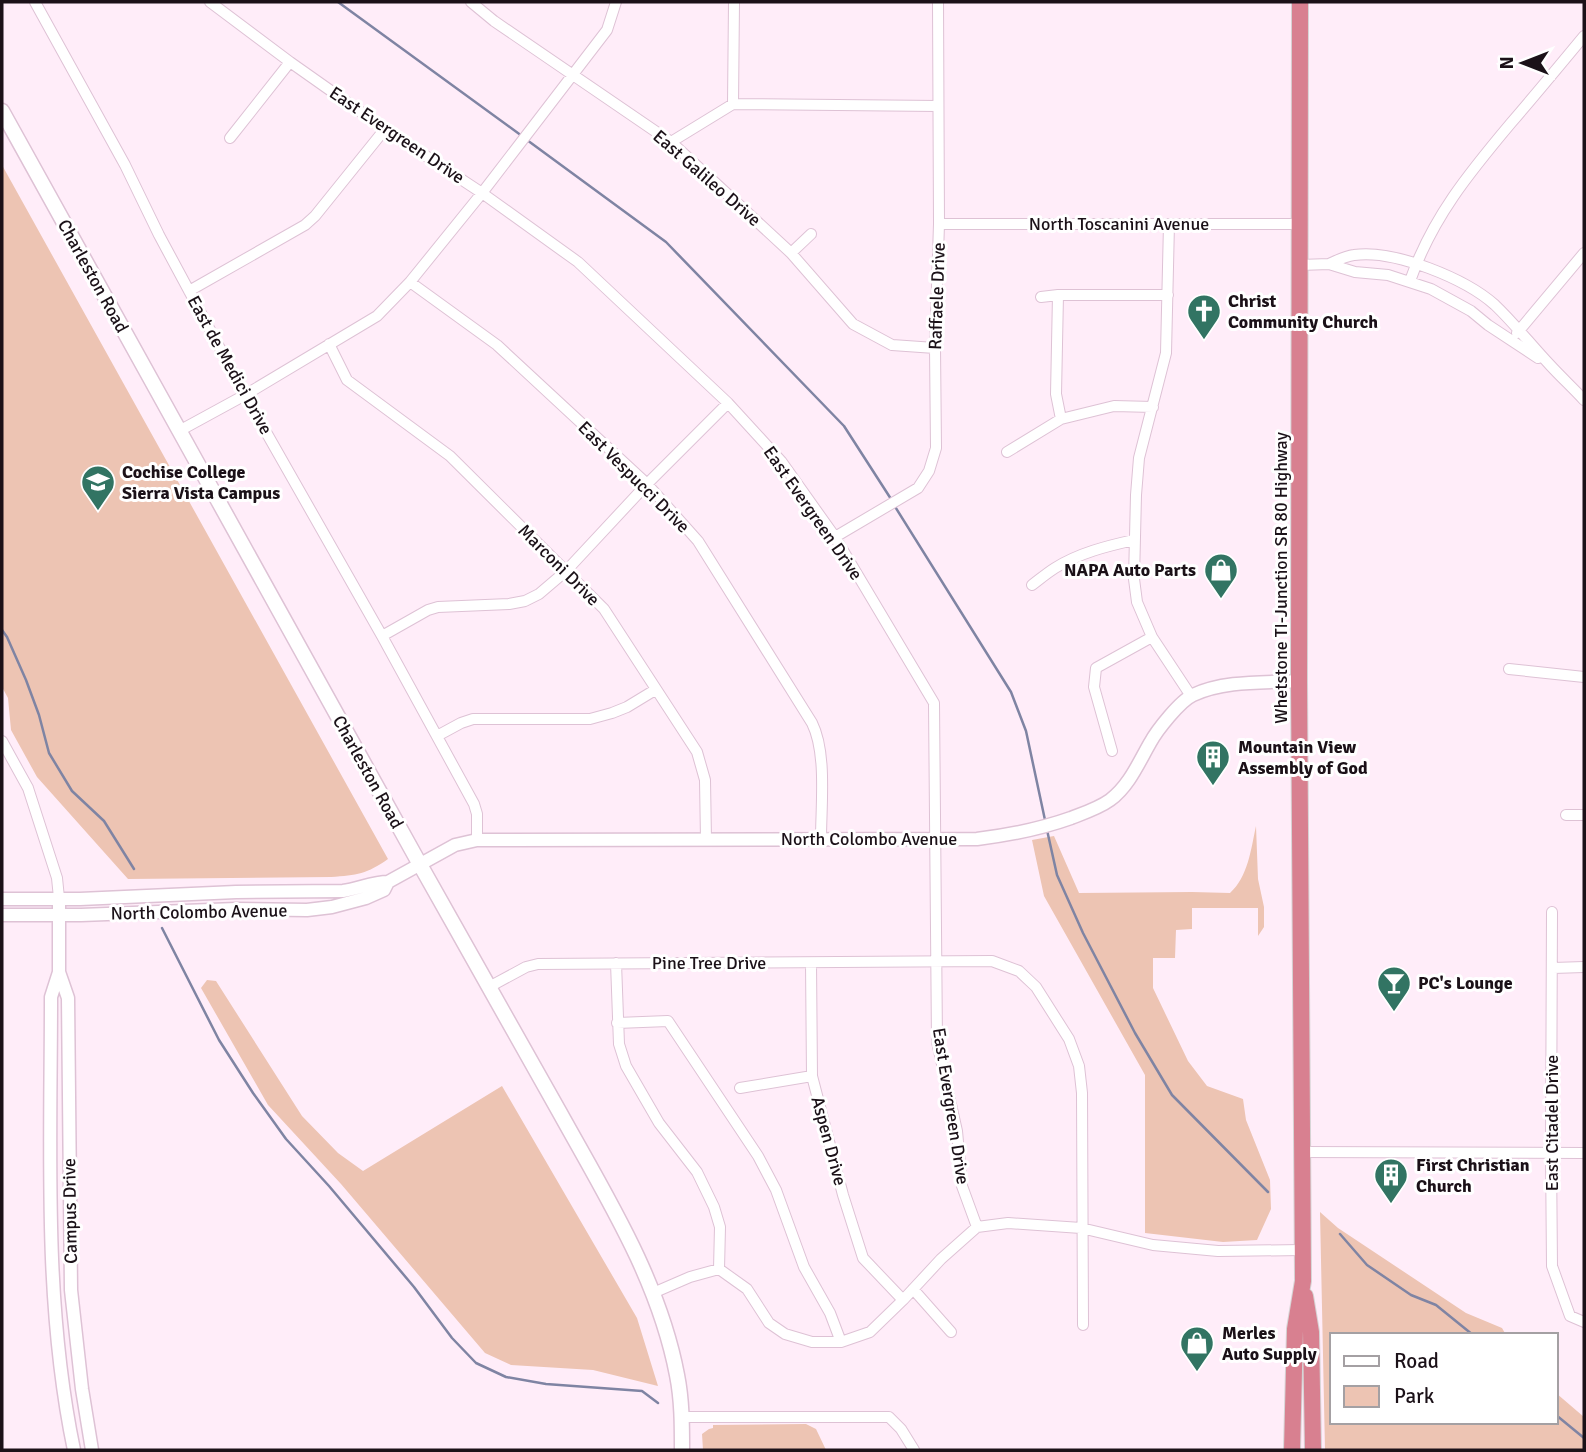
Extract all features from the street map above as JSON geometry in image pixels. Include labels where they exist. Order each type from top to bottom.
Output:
[{"type":"highway","name":"Whetstone TI-Junction SR 80 Highway","points":[[1300,2],[1299,681],[1303,1281],[1311,1332],[1313,1450]]},
{"type":"highway","name":"Whetstone TI-Junction SR 80 Highway","points":[[1292,1450],[1295,1329],[1303,1281]]},
{"type":"main road","name":"Charleston Road","points":[[2,111],[635,1251],[667,1332],[677,1376],[682,1417],[682,1450]]},
{"type":"street","name":"East de Medici Drive","points":[[35,2],[125,165],[245,395],[474,804],[477,814],[477,840]]},
{"type":"street","name":"East Evergreen Drive","points":[[211,2],[290,62],[385,129],[482,192],[578,262],[728,403],[781,461],[835,537],[933,703],[937,1042],[957,1131],[962,1186],[977,1227]]},
{"type":"street","name":"East Galileo Drive","points":[[471,2],[494,21],[671,142],[791,253],[853,324],[892,345],[935,348]]},
{"type":"street","points":[[179,431],[377,316],[410,282],[607,30],[616,2]]},
{"type":"street","points":[[733,104],[734,2]]},
{"type":"street","name":"Raffaele Drive","points":[[835,537],[918,488],[929,471],[936,448],[938,2]]},
{"type":"street","points":[[1410,281],[1415,264],[1440,215],[1476,164],[1584,36]]},
{"type":"street","points":[[230,138],[290,62]]},
{"type":"street","points":[[671,142],[733,104],[938,106]]},
{"type":"street","points":[[189,291],[305,225],[385,129]]},
{"type":"street","name":"North Toscanini Avenue","points":[[939,224],[1300,224]]},
{"type":"street","points":[[1169,224],[1166,353],[1139,458],[1135,579],[1138,602],[1152,637],[1191,696]]},
{"type":"street","points":[[791,253],[811,234]]},
{"type":"street","points":[[1510,340],[1584,253]]},
{"type":"street","points":[[1329,264],[1357,254],[1377,255],[1399,259],[1449,276],[1493,304],[1584,400]]},
{"type":"street","points":[[1300,265],[1329,264],[1355,272],[1388,275],[1410,281],[1471,310],[1488,325],[1550,366]]},
{"type":"street","name":"East Vespucci Drive","points":[[410,282],[497,345],[646,484],[698,541],[813,723],[821,753],[821,839]]},
{"type":"street","points":[[1058,295],[1056,394],[1061,419]]},
{"type":"street","points":[[1041,297],[1168,295]]},
{"type":"street","name":"Marconi Drive","points":[[329,344],[346,380],[450,456],[604,609],[697,752],[705,780],[706,840]]},
{"type":"street","points":[[382,636],[438,607],[509,604],[525,601],[538,594],[566,570],[646,484],[728,403]]},
{"type":"street","points":[[1007,452],[1061,419],[1114,406],[1153,407]]},
{"type":"street","points":[[1032,585],[1076,557],[1135,540]]},
{"type":"street","points":[[1112,751],[1094,687],[1096,668],[1152,637]]},
{"type":"street","points":[[1509,669],[1584,677]]},
{"type":"street","name":"North Colombo Avenue","points":[[2,898],[334,892],[388,882],[455,845],[477,840],[977,839],[1019,833],[1089,811],[1111,799],[1129,780],[1157,729],[1191,696],[1239,684],[1299,681]]},
{"type":"street","points":[[437,736],[473,719],[590,719],[619,710],[655,690]]},
{"type":"street","name":"Campus Drive","points":[[2,741],[28,788],[57,878],[59,972],[51,997],[53,1273],[55,1325],[74,1450]]},
{"type":"street","points":[[1566,815],[1584,815]]},
{"type":"street","name":"North Colombo Avenue","points":[[2,915],[332,907],[384,890],[388,882]]},
{"type":"street","name":"East Citadel Drive","points":[[1552,912],[1552,1266],[1570,1316],[1584,1322]]},
{"type":"street","name":"Pine Tree Drive","points":[[489,987],[526,967],[538,964],[992,961],[1019,971],[1037,987],[1069,1039],[1079,1066],[1082,1093],[1081,1228]]},
{"type":"street","points":[[616,962],[619,1044],[626,1066],[659,1123],[697,1172],[714,1207],[720,1227],[719,1269]]},
{"type":"street","name":"Aspen Drive","points":[[811,963],[812,1076],[843,1195],[863,1258],[903,1300]]},
{"type":"street","points":[[1553,968],[1584,967]]},
{"type":"street","name":"Campus Drive","points":[[59,972],[68,998],[71,1290],[78,1364],[92,1450]]},
{"type":"street","points":[[617,1023],[668,1021],[758,1156],[776,1190],[804,1267],[830,1313],[841,1342]]},
{"type":"street","points":[[740,1088],[812,1076]]},
{"type":"street","points":[[1302,1152],[1584,1153]]},
{"type":"street","points":[[719,1269],[747,1289],[769,1323],[785,1334],[812,1342],[841,1342],[870,1332],[941,1259],[977,1227],[1008,1223],[1081,1228],[1153,1245],[1218,1251],[1303,1250]]},
{"type":"street","points":[[1081,1228],[1083,1325]]},
{"type":"street","points":[[653,1293],[719,1269]]},
{"type":"street","points":[[913,1289],[951,1332]]},
{"type":"street","points":[[682,1417],[889,1417],[901,1429],[914,1450]]},
{"type":"green space","name":"Cochise College Sierra Vista Campus","points":[[2,165],[388,859],[374,868],[331,877],[128,879],[37,777],[11,730],[8,698],[2,687]]},
{"type":"green space","points":[[1256,826],[1258,879],[1264,907],[1264,927],[1258,936],[1258,908],[1192,908],[1192,929],[1176,930],[1175,958],[1153,958],[1153,988],[1188,1061],[1207,1086],[1243,1099],[1246,1120],[1270,1180],[1271,1209],[1257,1240],[1223,1242],[1145,1233],[1145,1075],[1044,896],[1032,840],[1054,836],[1079,893],[1230,893],[1245,871]]},
{"type":"green space","points":[[207,980],[216,981],[302,1116],[338,1153],[363,1171],[502,1086],[637,1318],[658,1386],[593,1370],[511,1365],[485,1353],[341,1184],[268,1105],[201,988]]},
{"type":"green space","points":[[1320,1212],[1338,1228],[1466,1313],[1502,1328],[1505,1333],[1330,1333],[1330,1424],[1558,1424],[1558,1395],[1584,1417],[1584,1450],[1325,1450]]},
{"type":"green space","points":[[806,1424],[816,1429],[826,1450],[703,1450],[702,1434],[713,1428],[713,1425]]},
{"type":"waterway","points":[[338,2],[522,136]]},
{"type":"waterway","points":[[527,140],[666,242],[844,426],[891,499]]},
{"type":"waterway","points":[[894,505],[1011,692],[1026,731],[1045,820]]},
{"type":"waterway","points":[[2,630],[26,680],[49,753],[72,791],[104,821],[134,869]]},
{"type":"waterway","points":[[1047,830],[1057,875],[1083,933],[1135,1033],[1172,1095],[1268,1192]]},
{"type":"waterway","points":[[162,928],[219,1040],[286,1139],[329,1186],[414,1287],[452,1338],[476,1363],[506,1377],[546,1384],[642,1391],[658,1403]]},
{"type":"waterway","points":[[1340,1234],[1367,1265],[1411,1295],[1436,1305],[1471,1333]]},
{"type":"waterway","points":[[1558,1417],[1584,1438]]},
{"type":"place","name":"Christ Community Church","points":[[1204,341]]},
{"type":"place","name":"Cochise College Sierra Vista Campus","points":[[98,512]]},
{"type":"place","name":"NAPA Auto Parts","points":[[1221,600]]},
{"type":"place","name":"Mountain View Assembly of God","points":[[1213,787]]},
{"type":"place","name":"PC's Lounge","points":[[1394,1013]]},
{"type":"place","name":"First Christian Church","points":[[1391,1205]]},
{"type":"place","name":"Merles Auto Supply","points":[[1197,1373]]}]
